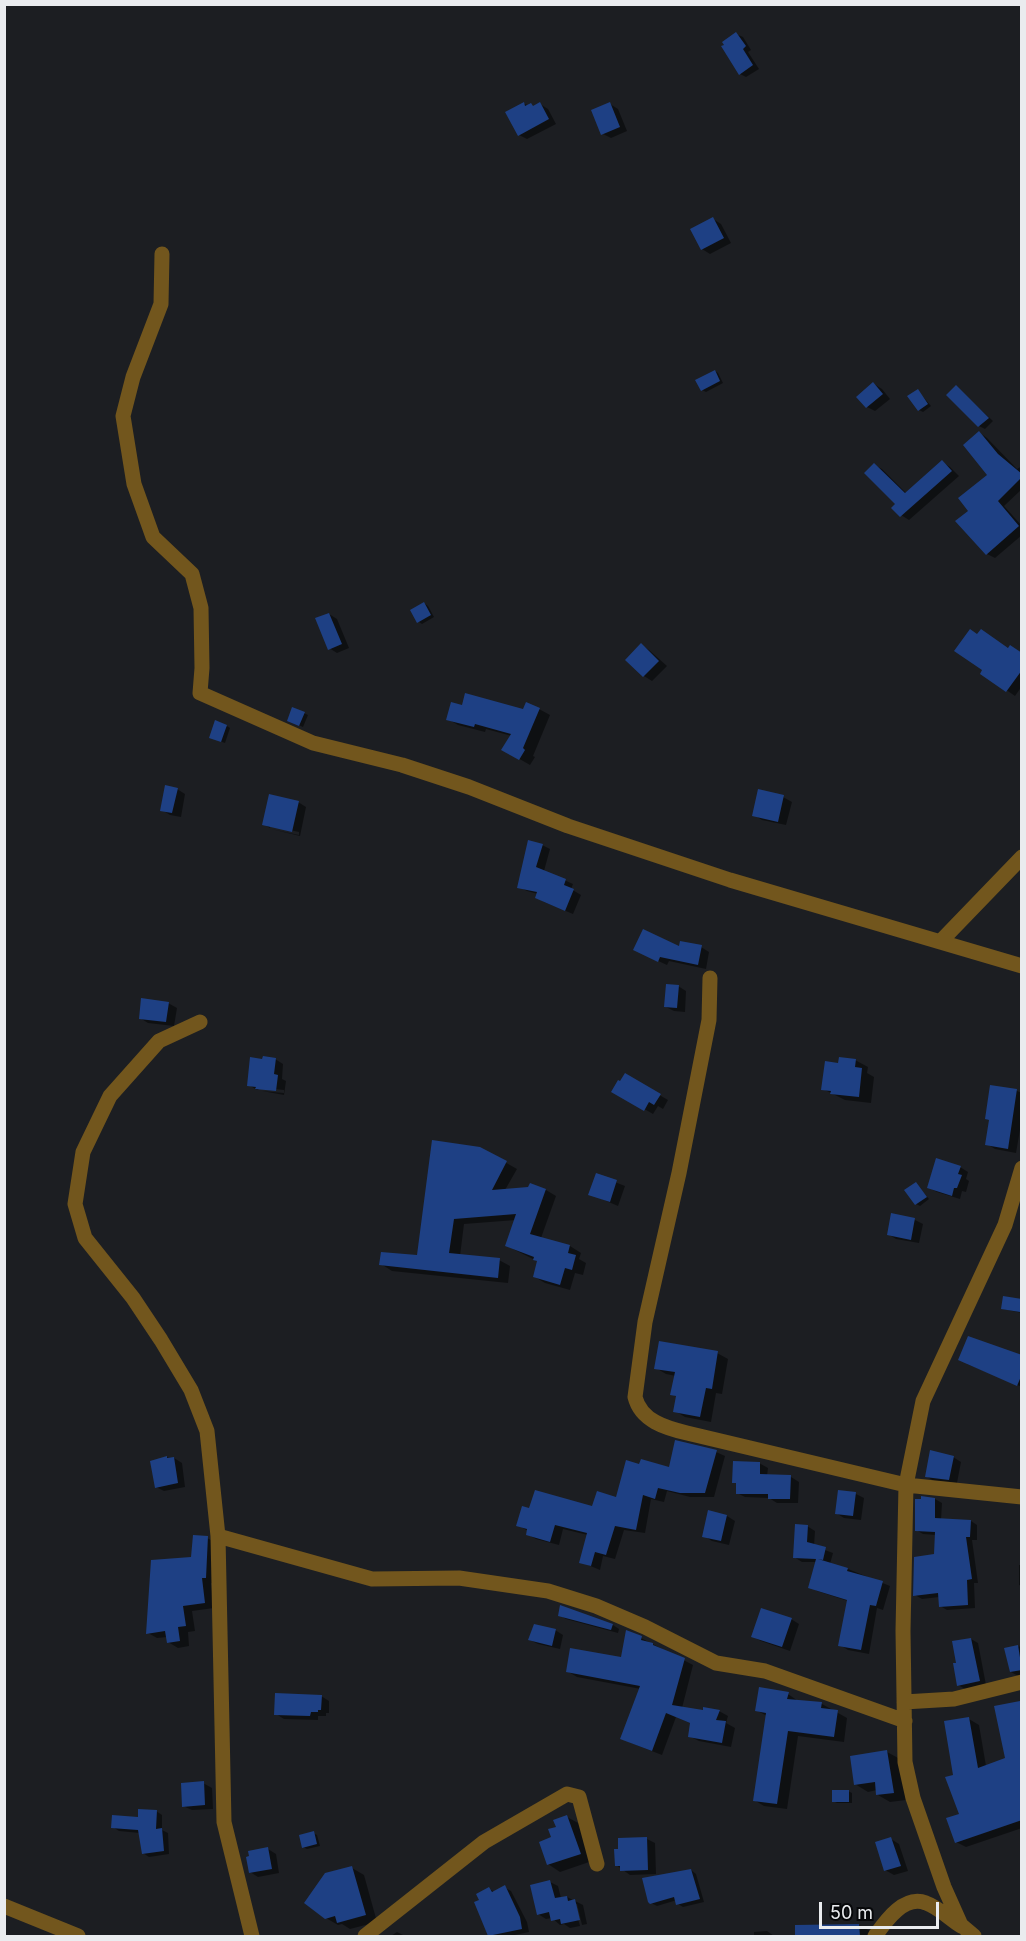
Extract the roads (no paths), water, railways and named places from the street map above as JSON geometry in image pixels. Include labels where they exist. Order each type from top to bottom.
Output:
[{"type":"street","points":[[162,254],[161,304],[133,377],[123,416],[134,484],[153,537],[192,574],[201,608],[200,693],[313,743],[402,765],[469,787],[568,826],[730,880],[1022,966]]},
{"type":"street","points":[[941,941],[1022,857]]},
{"type":"street","points":[[710,978],[709,1020],[679,1173],[645,1323],[635,1397],[637,1404],[656,1423],[665,1427],[906,1485],[1022,1497]]},
{"type":"street","points":[[200,1022],[159,1041],[110,1096],[83,1152],[75,1204],[85,1238],[133,1298],[191,1390],[207,1431],[218,1536],[224,1822],[252,1936]]},
{"type":"street","points":[[974,1936],[961,1925],[944,1887],[913,1798],[905,1762],[903,1631],[906,1485],[923,1401],[1005,1225],[1022,1168]]},
{"type":"street","points":[[218,1536],[372,1579],[459,1578],[548,1591],[606,1610],[717,1663],[765,1671],[905,1721]]},
{"type":"street","points":[[904,1702],[954,1699],[1022,1682]]},
{"type":"street","points":[[365,1936],[484,1842],[567,1794],[579,1797],[597,1864]]},
{"type":"street","points":[[875,1936],[897,1910],[916,1900],[926,1903],[974,1936]]},
{"type":"street","points":[[4,1906],[78,1936]]}]
